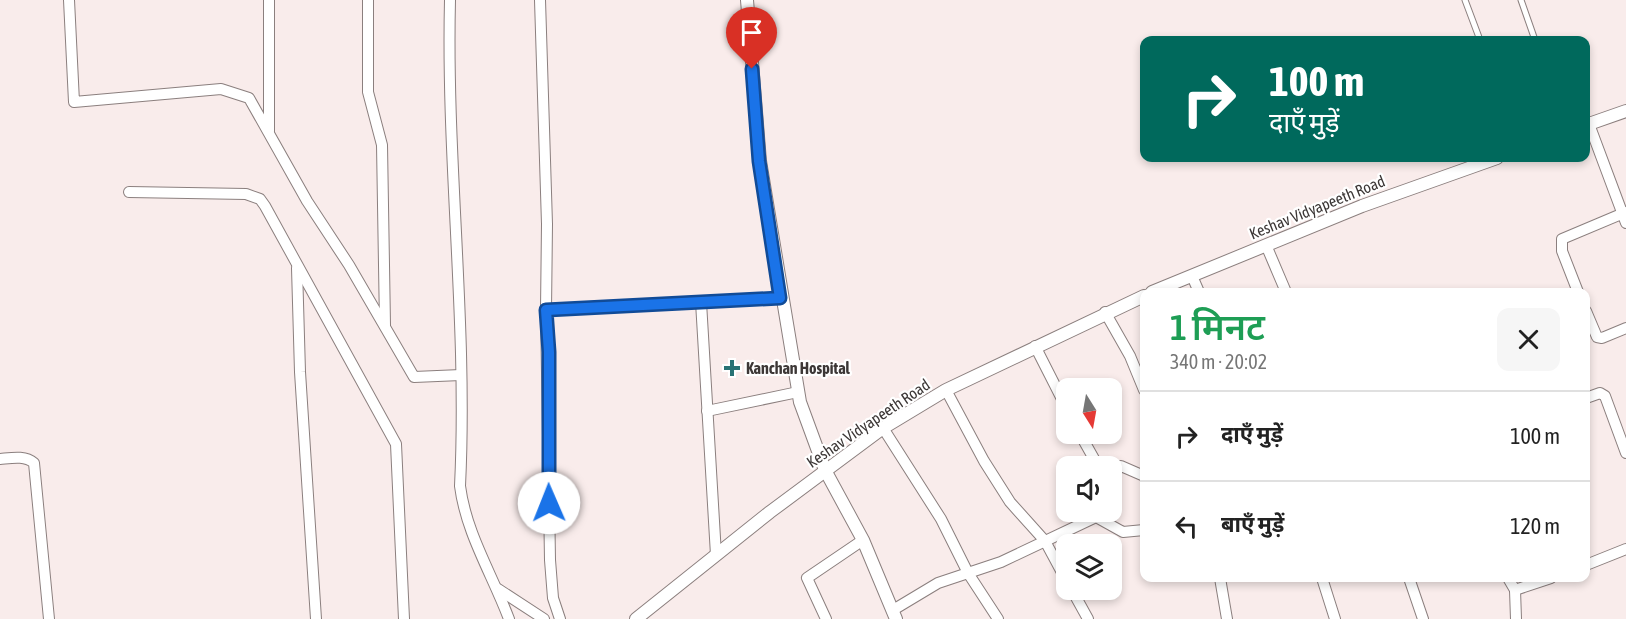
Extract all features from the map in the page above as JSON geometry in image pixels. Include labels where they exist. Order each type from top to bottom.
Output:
[{"type":"street","points":[[69,0],[74,102],[221,89],[249,98],[307,201],[385,325],[414,377],[461,375]]},
{"type":"street","points":[[269,131],[270,0]]},
{"type":"street","points":[[368,0],[368,92],[382,146],[385,325]]},
{"type":"street","points":[[450,0],[451,136],[461,324],[460,486],[462,507],[471,535],[498,589],[509,619]]},
{"type":"street","points":[[540,0],[548,224],[546,310],[549,352],[550,560],[553,598],[560,619]]},
{"type":"street","points":[[747,0],[759,161],[780,298],[798,392],[825,470],[863,540],[895,614],[938,583],[1000,562],[1081,522]]},
{"type":"street","points":[[1590,123],[1626,111]]},
{"type":"street","points":[[1576,288],[1562,251],[1562,239],[1625,216],[1590,131]]},
{"type":"street","name":"Keshav Vidyapeeth Road","points":[[1162,288],[1362,206],[1486,162]]},
{"type":"street","points":[[129,192],[254,195],[265,206],[396,444],[404,619]]},
{"type":"street","points":[[1266,245],[1284,288]]},
{"type":"street","points":[[297,264],[300,372],[316,619]]},
{"type":"street","points":[[1192,276],[1196,288]]},
{"type":"street","points":[[546,310],[780,298]]},
{"type":"street","name":"Keshav Vidyapeeth Road","points":[[636,619],[825,470],[883,428],[946,390],[1104,312],[1140,298]]},
{"type":"street","points":[[701,302],[716,555]]},
{"type":"street","points":[[1104,312],[1140,378]]},
{"type":"street","points":[[1590,320],[1597,337],[1602,338],[1626,328]]},
{"type":"street","points":[[1035,346],[1056,387]]},
{"type":"street","points":[[946,390],[984,461],[1010,502],[1045,541],[1056,561]]},
{"type":"street","points":[[707,411],[798,392]]},
{"type":"street","points":[[1590,397],[1600,393],[1605,396],[1626,453]]},
{"type":"street","points":[[883,428],[940,519],[968,573],[998,619]]},
{"type":"street","points":[[0,459],[30,459],[34,463],[49,619]]},
{"type":"street","points":[[1122,466],[1140,474]]},
{"type":"street","points":[[1108,522],[1123,532],[1140,530]]},
{"type":"street","points":[[826,619],[807,578],[863,540]]},
{"type":"street","points":[[1590,560],[1626,549]]},
{"type":"street","points":[[1221,582],[1227,619]]},
{"type":"street","points":[[1325,582],[1335,619]]},
{"type":"street","points":[[1410,582],[1423,619]]},
{"type":"street","points":[[1510,582],[1515,590],[1516,619]]},
{"type":"street","points":[[1515,590],[1539,582]]},
{"type":"street","points":[[498,589],[544,619]]},
{"type":"street","points":[[1078,600],[1088,619]]},
{"type":"lane","points":[[1465,0],[1478,36]]},
{"type":"lane","points":[[1521,0],[1534,36]]},
{"type":"place","name":"Kanchan Hospital","points":[[732,368]]},
{"type":"route","points":[[549,503],[549,352],[546,310],[780,298],[759,161],[752,69]]}]
